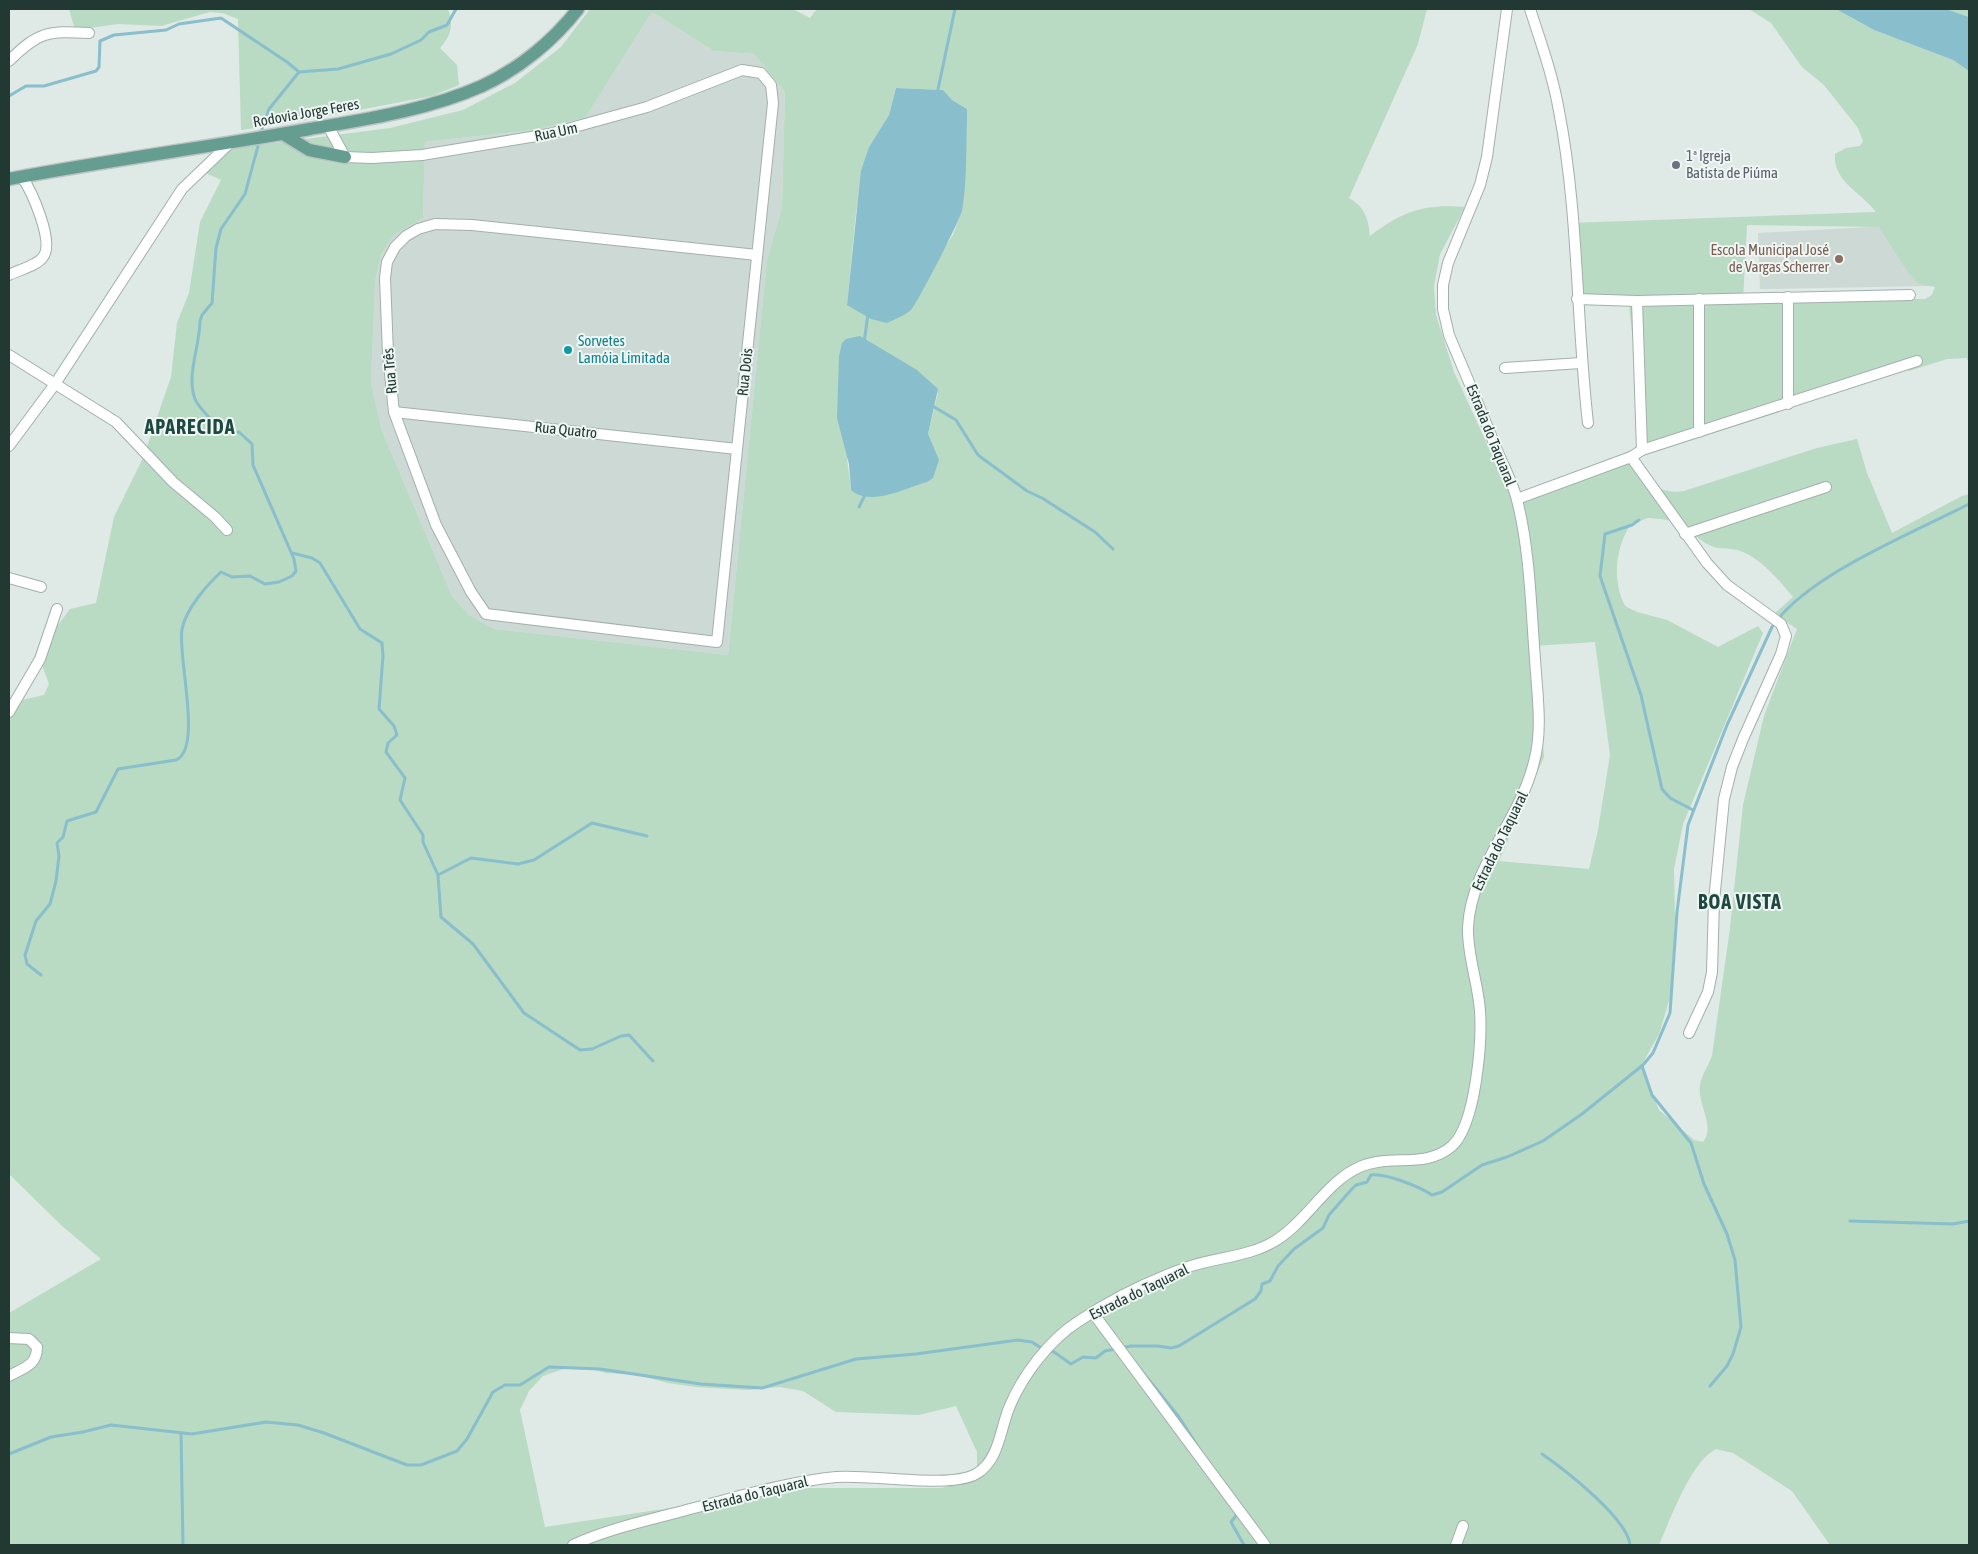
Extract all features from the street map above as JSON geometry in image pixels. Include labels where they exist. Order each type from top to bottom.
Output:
[{"type":"main road","name":"Rodovia Jorge Feres","points":[[9,179],[283,134],[431,104],[484,85],[510,71],[542,47],[578,9]]},
{"type":"main road","points":[[283,134],[309,150],[345,157]]},
{"type":"street","name":"Estrada do Taquaral","points":[[573,1545],[612,1529],[798,1481],[844,1476],[947,1480],[975,1475],[986,1466],[994,1454],[1008,1409],[1020,1386],[1037,1362],[1073,1324],[1153,1281],[1191,1266],[1253,1251],[1275,1241],[1292,1228],[1336,1183],[1351,1171],[1366,1164],[1382,1160],[1412,1161],[1437,1155],[1453,1145],[1465,1128],[1470,1111],[1478,1058],[1480,1015],[1477,984],[1469,953],[1468,929],[1471,903],[1480,878],[1506,830],[1528,783],[1536,757],[1538,730],[1531,612],[1517,499],[1449,335],[1443,301],[1443,285],[1448,263],[1480,185],[1487,157],[1508,9]]},
{"type":"street","points":[[1530,9],[1553,83],[1560,113],[1573,228],[1581,363],[1588,423]]},
{"type":"street","points":[[9,61],[24,44],[38,36],[52,32],[89,33]]},
{"type":"street","name":"Rua Um","points":[[345,157],[372,158],[422,155],[550,134],[648,107],[742,70],[761,73],[768,79],[771,85],[773,103]]},
{"type":"street","name":"Rua Dois","points":[[717,642],[773,103]]},
{"type":"street","points":[[328,126],[345,157]]},
{"type":"street","points":[[9,446],[55,384],[182,188],[231,142]]},
{"type":"street","points":[[9,275],[39,260],[46,252],[44,232],[36,202],[22,176]]},
{"type":"street","name":"Rua Três","points":[[717,642],[486,614],[471,592],[436,525],[394,412],[388,354],[385,278],[387,262],[395,248],[406,236],[418,229],[435,224],[472,225],[757,255]]},
{"type":"street","points":[[1577,299],[1638,301],[1910,294]]},
{"type":"street","points":[[1788,297],[1788,404]]},
{"type":"street","points":[[1699,299],[1699,432]]},
{"type":"street","points":[[1638,301],[1642,450]]},
{"type":"street","points":[[9,355],[97,408],[116,422],[174,482],[215,517],[227,530]]},
{"type":"street","points":[[1517,499],[1630,457],[1642,450],[1917,361]]},
{"type":"street","points":[[1506,368],[1581,363]]},
{"type":"street","name":"Rua Quatro","points":[[394,412],[738,449]]},
{"type":"street","points":[[1630,457],[1684,534],[1727,585],[1780,624],[1786,636],[1782,654],[1732,767],[1724,799],[1714,901],[1712,972],[1708,992],[1689,1033]]},
{"type":"street","points":[[1684,534],[1826,487]]},
{"type":"street","points":[[9,578],[41,587]]},
{"type":"street","points":[[9,712],[40,659],[57,608]]},
{"type":"street","points":[[1093,1312],[1170,1419],[1265,1545]]},
{"type":"street","points":[[9,1338],[29,1339],[37,1347],[37,1355],[31,1365],[9,1376]]},
{"type":"street","points":[[1456,1545],[1463,1526]]},
{"type":"shaded area","points":[[652,12],[714,51],[754,54],[785,92],[782,207],[767,260],[728,655],[494,629],[469,615],[452,596],[382,431],[371,383],[375,282],[381,254],[394,235],[423,218],[425,142],[533,130],[585,118]]},
{"type":"shaded area","name":"Escola Municipal José de Vargas Scherrer","points":[[1905,225],[1929,286],[1760,289],[1758,233]]},
{"type":"green space","points":[[69,9],[448,9],[451,20],[449,35],[440,48],[457,65],[459,85],[432,96],[307,120],[241,130],[238,19],[222,13],[210,12],[161,26],[118,24],[75,30]]},
{"type":"green space","points":[[590,9],[793,9],[810,18],[817,9],[1427,9],[1418,44],[1349,198],[1359,205],[1365,214],[1370,236],[1393,220],[1415,211],[1450,206],[1465,207],[1440,254],[1434,286],[1436,315],[1454,372],[1511,496],[1632,460],[1648,480],[1659,488],[1674,492],[1684,491],[1817,448],[1857,439],[1867,473],[1892,533],[1969,494],[1969,1545],[1830,1545],[1792,1491],[1733,1453],[1716,1449],[1698,1466],[1690,1478],[1659,1545],[9,1545],[9,1313],[101,1259],[61,1225],[9,1174],[9,717],[22,700],[44,695],[49,684],[41,662],[52,633],[70,609],[96,603],[114,517],[143,458],[171,377],[177,323],[189,293],[200,222],[221,180],[199,170],[217,155],[214,151],[390,128],[463,110],[515,83],[561,47]],"holes":[[[652,12],[714,51],[754,54],[785,92],[782,207],[767,260],[728,655],[494,629],[469,615],[452,596],[382,431],[371,383],[375,282],[381,254],[394,235],[423,218],[425,142],[533,130],[585,118]],[[896,88],[943,90],[952,100],[967,109],[961,213],[953,235],[941,253],[847,305],[856,212],[869,147],[889,115]],[[938,393],[928,434],[929,441],[937,455],[851,490],[847,459]],[[1648,518],[1675,522],[1707,544],[1737,550],[1753,557],[1768,569],[1793,597],[1774,614],[1797,629],[1764,716],[1743,805],[1730,928],[1712,1056],[1700,1085],[1701,1100],[1708,1129],[1703,1142],[1694,1140],[1659,1110],[1641,1066],[1659,1034],[1671,994],[1675,918],[1674,869],[1683,824],[1763,633],[1758,626],[1718,647],[1667,620],[1637,612],[1625,606],[1618,586],[1617,564],[1621,543],[1631,524]],[[1595,642],[1610,755],[1598,830],[1589,869],[1499,861],[1544,757],[1534,646]],[[583,1367],[606,1373],[637,1375],[668,1383],[696,1387],[748,1390],[779,1387],[803,1391],[836,1412],[919,1415],[956,1406],[977,1452],[977,1469],[958,1484],[941,1488],[801,1488],[545,1527],[520,1410],[529,1391],[543,1376],[566,1368]]]},
{"type":"green space","points":[[1749,9],[1836,9],[1874,30],[1953,60],[1969,71],[1969,362],[1966,358],[1947,359],[1909,371],[1901,365],[1644,443],[1629,305],[1574,293],[1570,223],[1876,212],[1843,179],[1838,172],[1836,164],[1835,154],[1846,148],[1860,146],[1863,141],[1858,128],[1824,85],[1802,67],[1771,23]],"holes":[[[1747,225],[1879,227],[1907,271],[1919,284],[1935,287],[1932,295],[1925,299],[1743,300]]]},
{"type":"green space","points":[[1946,9],[1969,9],[1969,17]]},
{"type":"water","points":[[1836,9],[1946,9],[1969,17],[1969,71],[1953,60],[1874,30]]},
{"type":"water","points":[[896,88],[943,90],[952,100],[967,109],[966,165],[962,211],[922,293],[911,310],[887,323],[871,319],[847,305],[861,171],[869,147],[889,115]]},
{"type":"water","points":[[860,336],[917,370],[938,389],[928,434],[939,460],[933,478],[899,492],[878,497],[859,495],[851,490],[849,464],[837,418],[839,356],[842,343],[846,339]]},
{"type":"waterway","points":[[9,96],[26,86],[44,86],[96,71],[99,67],[100,41],[114,35],[166,30],[179,24],[221,18],[299,72],[338,69],[391,54],[421,40],[429,32],[447,25],[456,9]]},
{"type":"waterway","points":[[937,94],[955,9]]},
{"type":"waterway","points":[[262,129],[269,109],[299,72]]},
{"type":"waterway","points":[[41,975],[27,964],[25,955],[36,921],[50,904],[56,881],[59,856],[57,843],[63,837],[67,821],[96,812],[118,769],[176,760],[184,752],[188,739],[188,721],[181,642],[184,621],[192,606],[221,572],[232,577],[250,576],[265,584],[279,582],[292,576],[296,571],[294,559],[253,465],[252,444],[239,432],[226,434],[209,417],[195,399],[192,380],[200,321],[202,315],[212,303],[216,248],[221,229],[245,194],[258,146]]},
{"type":"waterway","points":[[864,343],[868,314]]},
{"type":"waterway","points":[[931,405],[956,420],[978,455],[1027,491],[1042,498],[1095,532],[1113,549]]},
{"type":"waterway","points":[[859,507],[865,495]]},
{"type":"waterway","points":[[9,1454],[51,1437],[111,1425],[192,1434],[266,1422],[298,1425],[407,1465],[421,1465],[457,1451],[467,1439],[493,1392],[505,1385],[520,1385],[549,1367],[600,1369],[701,1384],[762,1388],[856,1359],[916,1354],[1018,1340],[1032,1342],[1041,1348],[1054,1352],[1071,1364],[1083,1357],[1096,1358],[1105,1351],[1131,1346],[1171,1348],[1179,1346],[1255,1299],[1261,1291],[1262,1284],[1270,1281],[1278,1266],[1294,1249],[1323,1228],[1329,1215],[1351,1190],[1356,1185],[1367,1182],[1371,1175],[1385,1176],[1403,1181],[1432,1195],[1442,1192],[1482,1165],[1507,1157],[1543,1141],[1582,1114],[1643,1065],[1653,1053],[1670,1013],[1677,912],[1688,825],[1727,725],[1772,627],[1788,608],[1835,573],[1891,542],[1969,504]]},
{"type":"waterway","points":[[1639,520],[1632,525],[1605,534],[1600,576],[1641,695],[1662,789],[1670,798],[1693,810]]},
{"type":"waterway","points":[[292,553],[312,558],[320,563],[360,629],[382,643],[383,656],[379,709],[394,726],[397,735],[388,743],[386,752],[405,778],[400,800],[423,835],[423,842],[438,875],[441,917],[473,944],[524,1013],[580,1050],[592,1049],[621,1036],[629,1035],[653,1061]]},
{"type":"waterway","points":[[438,875],[471,858],[518,864],[534,860],[592,823],[647,836]]},
{"type":"waterway","points":[[1642,1066],[1652,1095],[1691,1143],[1704,1184],[1727,1234],[1735,1260],[1741,1327],[1733,1354],[1727,1366],[1710,1386]]},
{"type":"waterway","points":[[1850,1221],[1953,1224],[1969,1221]]},
{"type":"waterway","points":[[1140,1369],[1179,1417],[1200,1450]]},
{"type":"waterway","points":[[181,1433],[183,1545]]},
{"type":"waterway","points":[[1542,1454],[1594,1495],[1619,1522],[1627,1534],[1630,1545]]},
{"type":"waterway","points":[[1238,1513],[1231,1522],[1244,1545]]},
{"type":"place","name":"1ª Igreja Batista de Piúma","points":[[1676,165]]},
{"type":"place","name":"Escola Municipal José de Vargas Scherrer","points":[[1839,259]]},
{"type":"place","name":"Sorvetes Lamóia Limitada","points":[[568,350]]},
{"type":"district","name":"APARECIDA","points":[[190,427]]},
{"type":"district","name":"BOA VISTA","points":[[1740,902]]}]
